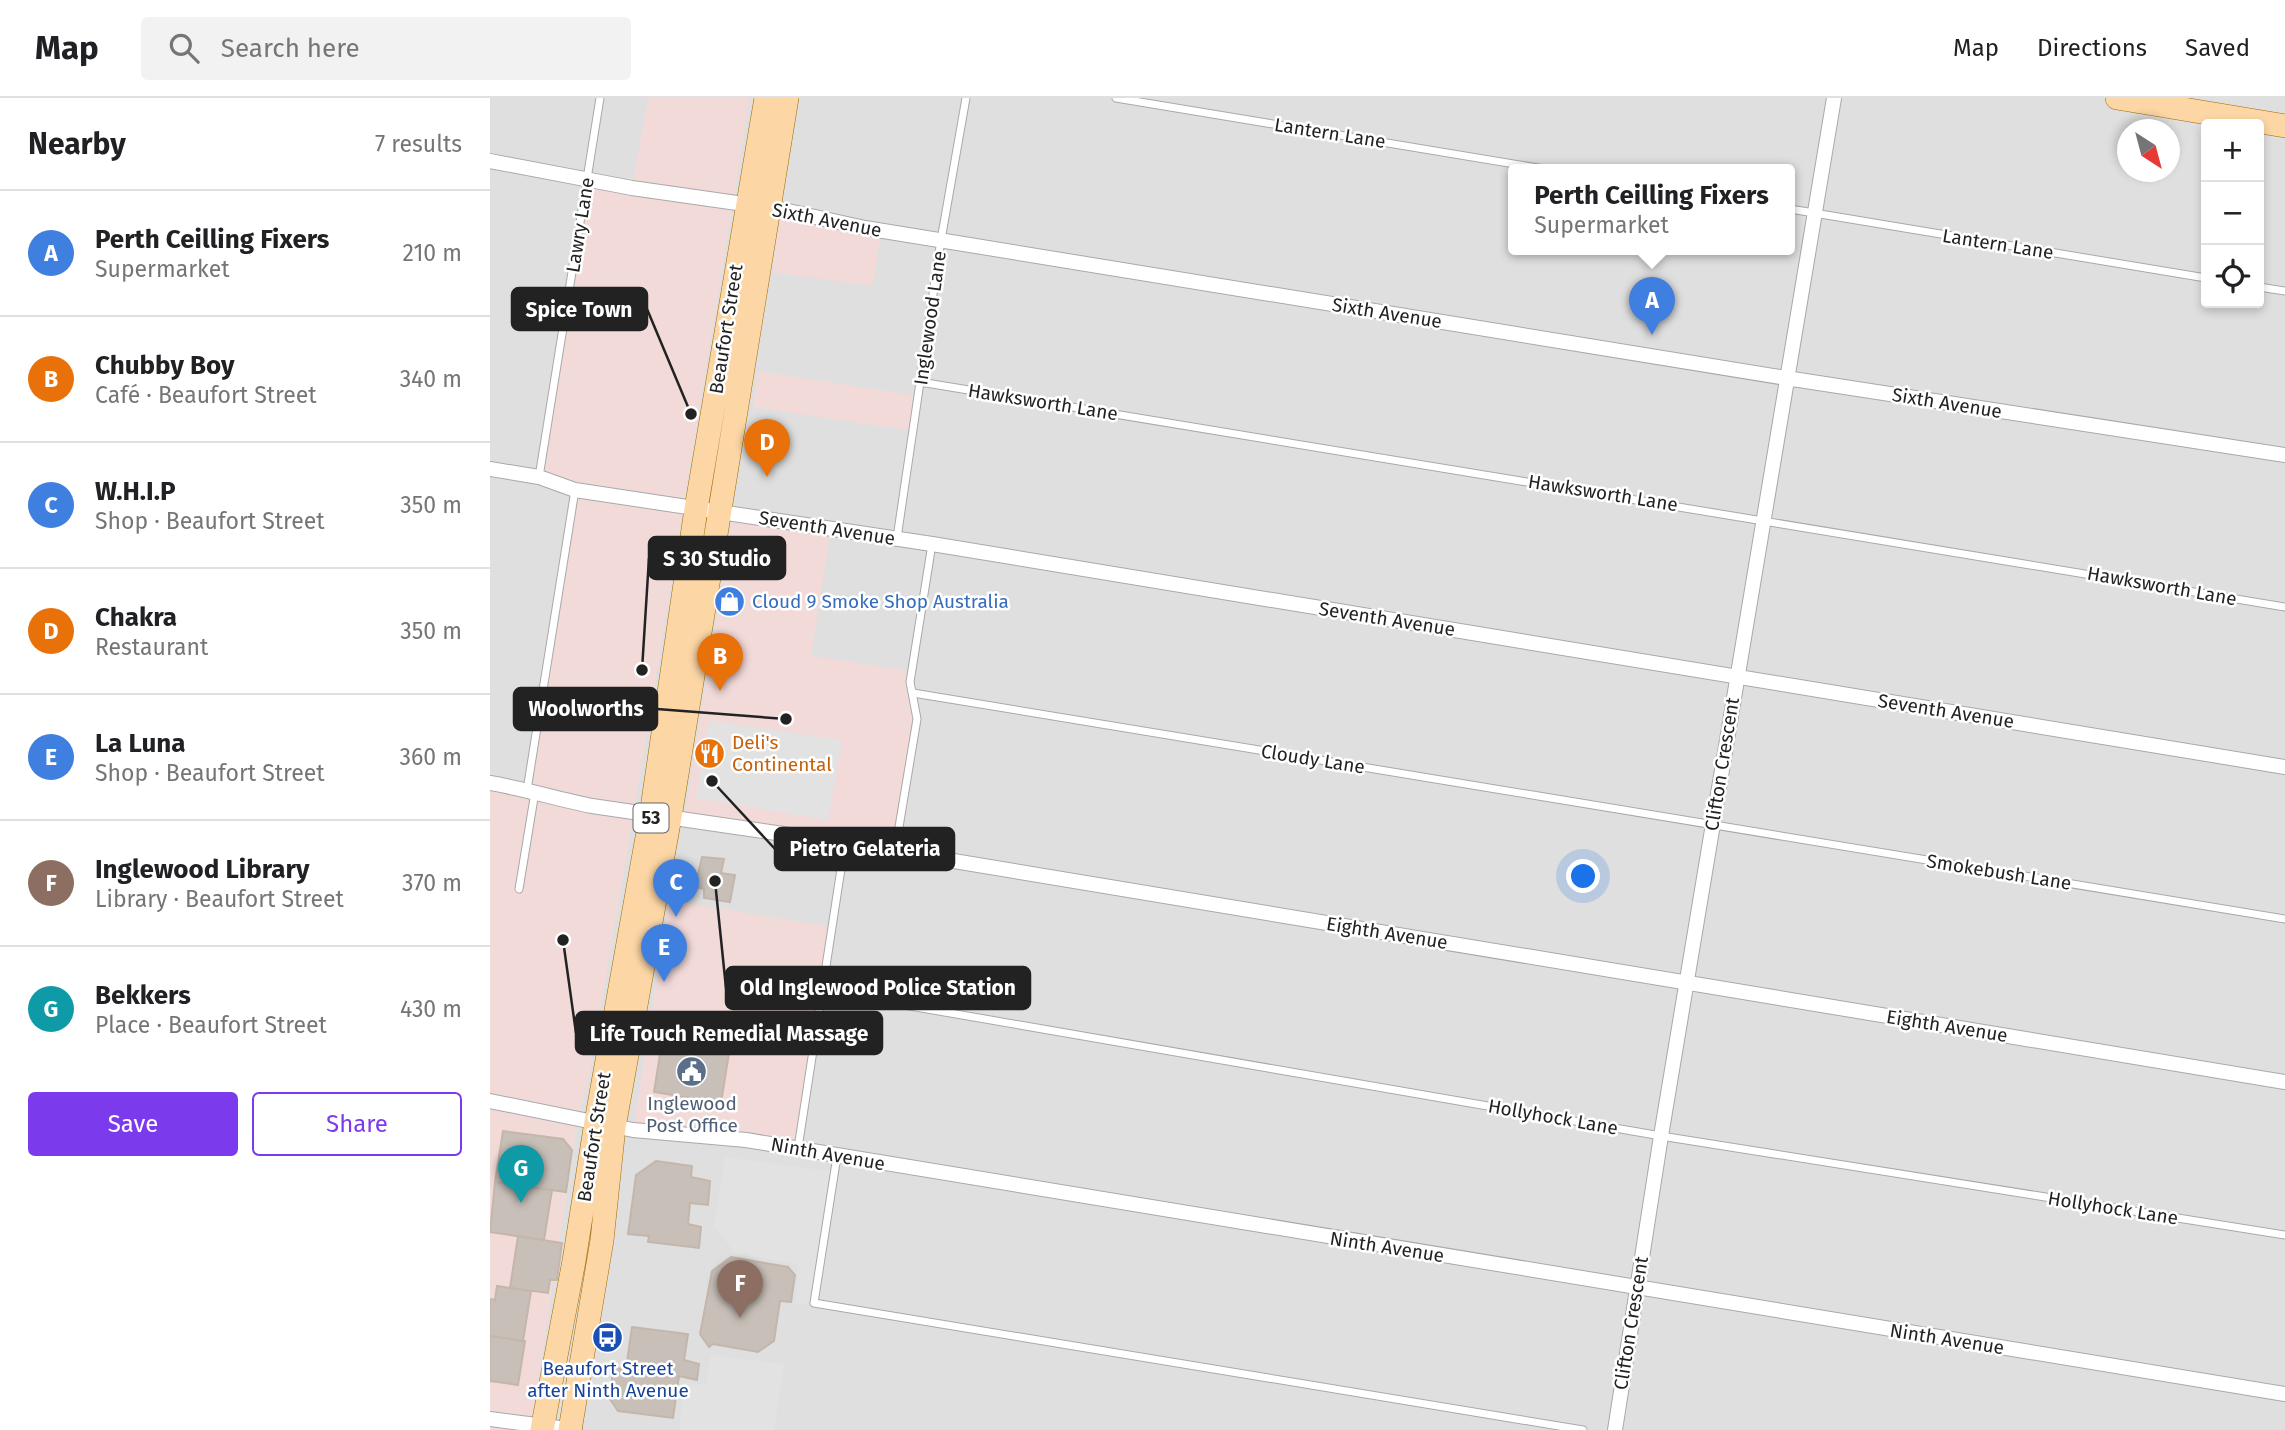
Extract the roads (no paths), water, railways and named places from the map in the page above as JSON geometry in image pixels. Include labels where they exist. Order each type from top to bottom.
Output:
[{"type":"main road","name":"Beaufort Street","points":[[543,1427],[574,1261],[605,1125],[661,816],[707,511],[758,206],[766,98]]},
{"type":"main road","name":"Beaufort Street","points":[[758,206],[787,98]]},
{"type":"main road","points":[[2117,98],[2285,126]]},
{"type":"main road","name":"Beaufort Street","points":[[570,1430],[602,1240],[605,1125]]},
{"type":"street","name":"Clifton Crescent","points":[[1615,1430],[1686,982],[1833,98]]},
{"type":"street","name":"Sixth Avenue","points":[[490,161],[758,206],[865,228],[1786,378],[2285,455]]},
{"type":"street","name":"Seventh Avenue","points":[[490,468],[539,477],[575,489],[707,511],[932,544],[2285,766]]},
{"type":"street","name":"Eighth Avenue","points":[[490,783],[531,790],[556,799],[845,842],[2285,1082]]},
{"type":"street","name":"Ninth Avenue","points":[[490,1101],[605,1125],[746,1140],[2285,1394]]},
{"type":"street","points":[[490,1419],[580,1430]]},
{"type":"lane","name":"Lawry Lane","points":[[539,477],[600,98]]},
{"type":"lane","name":"Inglewood Lane","points":[[897,539],[941,240],[966,98]]},
{"type":"lane","name":"Lantern Lane","points":[[1116,98],[1514,164]]},
{"type":"lane","name":"Lantern Lane","points":[[1795,210],[2201,277]]},
{"type":"lane","points":[[2264,288],[2285,291]]},
{"type":"lane","name":"Hawksworth Lane","points":[[920,382],[2285,607]]},
{"type":"lane","points":[[519,889],[575,489]]},
{"type":"lane","points":[[895,851],[917,719],[910,682],[932,544]]},
{"type":"lane","name":"Cloudy Lane","points":[[913,693],[1712,825]]},
{"type":"lane","name":"Smokebush Lane","points":[[1712,825],[2285,919]]},
{"type":"lane","points":[[798,1149],[845,842]]},
{"type":"lane","name":"Hollyhock Lane","points":[[823,991],[1661,1136],[2285,1235]]},
{"type":"lane","points":[[837,1156],[814,1303],[1583,1430]]},
{"type":"place","name":"Perth Ceilling Fixers","points":[[1652,335]]},
{"type":"place","name":"Spice Town","points":[[691,414]]},
{"type":"place","name":"Chakra","points":[[767,477]]},
{"type":"place","name":"Cloud 9 Smoke Shop Australia","points":[[729,601]]},
{"type":"place","name":"S 30 Studio","points":[[642,670]]},
{"type":"place","name":"Chubby Boy","points":[[720,691]]},
{"type":"place","name":"Woolworths","points":[[786,719]]},
{"type":"place","name":"Deli's Continental","points":[[709,753]]},
{"type":"place","name":"Pietro Gelateria","points":[[712,781]]},
{"type":"place","name":"Old Inglewood Police Station","points":[[715,881]]},
{"type":"place","name":"W.H.I.P","points":[[676,917]]},
{"type":"place","name":"Life Touch Remedial Massage","points":[[563,940]]},
{"type":"place","name":"La Luna","points":[[664,982]]},
{"type":"place","name":"Inglewood Post Office","points":[[692,1072]]},
{"type":"place","name":"Bekkers","points":[[521,1203]]},
{"type":"place","name":"Inglewood Library","points":[[740,1318]]},
{"type":"place","name":"Beaufort Street after Ninth Avenue","points":[[608,1337]]}]
